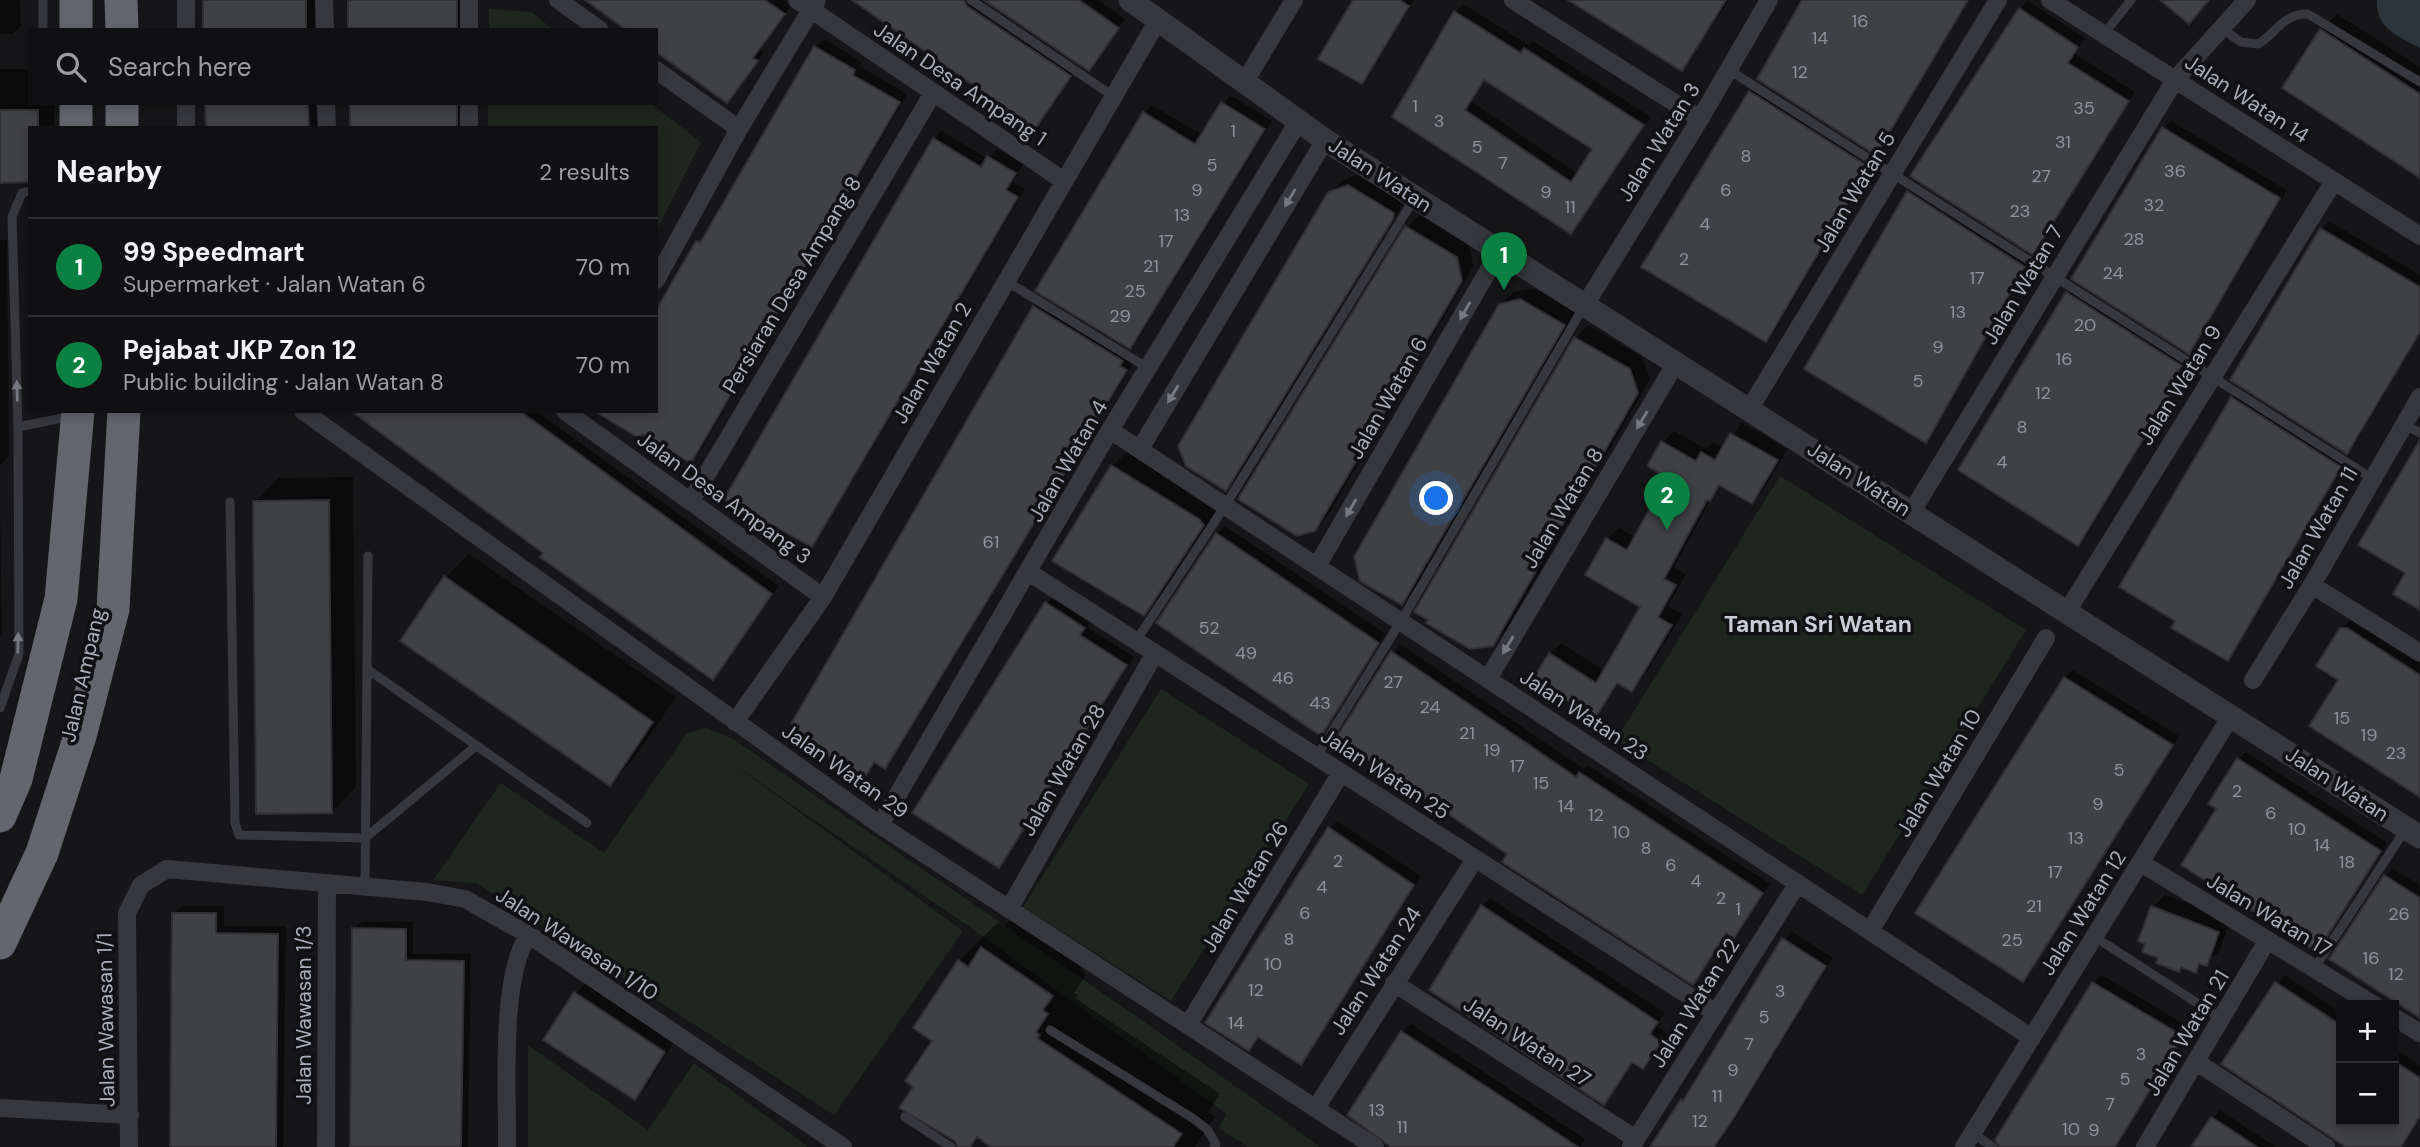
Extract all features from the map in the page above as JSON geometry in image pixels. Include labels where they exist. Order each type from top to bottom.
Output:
[{"type":"highway","points":[[78,0],[78,28]]},
{"type":"highway","points":[[121,0],[122,28]]},
{"type":"highway","points":[[78,105],[78,126]]},
{"type":"highway","points":[[122,105],[122,126]]},
{"type":"highway","points":[[0,816],[16,779],[61,599],[79,413]]},
{"type":"highway","points":[[0,943],[42,853],[80,736],[113,609],[124,413]]},
{"type":"street","points":[[110,0],[110,28]]},
{"type":"street","points":[[186,0],[186,28]]},
{"type":"street","points":[[324,0],[325,28]]},
{"type":"street","points":[[469,0],[469,28]]},
{"type":"street","points":[[558,0],[597,28]]},
{"type":"street","name":"Jalan Watan","points":[[1130,0],[1325,140],[1499,252],[1677,361],[2066,613],[2413,833]]},
{"type":"street","points":[[1244,83],[1294,0]]},
{"type":"street","points":[[1513,0],[1700,119]]},
{"type":"street","name":"Jalan Watan 3","points":[[1585,305],[1700,119],[1769,0]]},
{"type":"street","name":"Jalan Watan 5","points":[[1750,408],[1998,0]]},
{"type":"street","name":"Jalan Watan 14","points":[[2050,0],[2420,236]]},
{"type":"street","name":"Jalan Watan 7","points":[[1911,513],[2175,80],[2247,0]]},
{"type":"street","points":[[658,276],[808,3]]},
{"type":"street","name":"Jalan Desa Ampang 1","points":[[808,3],[933,93],[1064,181]]},
{"type":"street","name":"Jalan Watan 2","points":[[735,722],[823,597],[1158,20]]},
{"type":"street","points":[[658,71],[739,129]]},
{"type":"street","name":"Persiaran Desa Ampang 8","points":[[691,501],[933,93]]},
{"type":"street","points":[[111,105],[111,126]]},
{"type":"street","points":[[186,105],[186,126]]},
{"type":"street","points":[[326,105],[327,126]]},
{"type":"street","points":[[469,105],[469,126]]},
{"type":"street","name":"Jalan Watan 4","points":[[880,825],[1030,573],[1110,430],[1298,122]]},
{"type":"street","points":[[1140,449],[1325,140]]},
{"type":"street","name":"Jalan Watan 9","points":[[2066,613],[2334,181]]},
{"type":"street","name":"Jalan Watan 6","points":[[1317,566],[1499,252]]},
{"type":"street","name":"Jalan Watan 8","points":[[1488,679],[1677,361]]},
{"type":"street","name":"Jalan Watan 11","points":[[2253,680],[2312,585],[2420,397]]},
{"type":"street","name":"Jalan Ampang","points":[[0,835],[15,802],[44,708],[57,596],[72,509],[79,413]]},
{"type":"street","name":"Jalan Ampang","points":[[0,926],[34,850],[80,703],[102,596],[111,413]]},
{"type":"street","name":"Jalan Watan 29","points":[[306,413],[880,825],[1375,1147]]},
{"type":"street","name":"Jalan Desa Ampang 3","points":[[575,414],[823,597]]},
{"type":"street","name":"Jalan Watan 23","points":[[1110,430],[2032,1038]]},
{"type":"street","name":"Jalan Watan 25","points":[[1030,573],[1716,1013]]},
{"type":"street","points":[[2312,585],[2420,653]]},
{"type":"street","name":"Jalan Watan 10","points":[[1870,931],[2046,638]]},
{"type":"street","name":"Jalan Watan 28","points":[[1009,909],[1155,653]]},
{"type":"street","name":"Jalan Watan 12","points":[[1968,1140],[2231,716]]},
{"type":"street","name":"Jalan Watan 26","points":[[1188,1026],[1341,773]]},
{"type":"street","name":"Jalan Watan 24","points":[[1316,1108],[1475,859]]},
{"type":"street","name":"Jalan Watan 17","points":[[2141,863],[2366,1000]]},
{"type":"street","name":"Jalan Wawasan 1/10","points":[[167,869],[465,899],[529,935],[843,1147]]},
{"type":"street","name":"Jalan Wawasan 1/1","points":[[130,1147],[127,913],[141,885],[167,869]]},
{"type":"street","name":"Jalan Watan 22","points":[[1633,1143],[1798,883]]},
{"type":"street","name":"Jalan Wawasan 1/3","points":[[326,1147],[327,884]]},
{"type":"street","points":[[508,1147],[509,1016],[520,947],[529,935]]},
{"type":"street","name":"Jalan Watan 21","points":[[2145,1147],[2198,1063],[2267,941]]},
{"type":"street","name":"Jalan Watan 27","points":[[1394,984],[1633,1143]]},
{"type":"street","points":[[2399,1020],[2420,1033]]},
{"type":"street","points":[[2198,1063],[2326,1147]]},
{"type":"street","points":[[0,1108],[130,1115]]},
{"type":"lane","points":[[43,0],[43,28]]},
{"type":"lane","points":[[971,0],[1113,96]]},
{"type":"lane","points":[[2104,34],[2131,0]]},
{"type":"lane","points":[[2221,28],[2241,42],[2258,44],[2287,19],[2297,14],[2308,15],[2420,82]]},
{"type":"lane","points":[[1729,70],[2373,479]]},
{"type":"lane","points":[[0,708],[19,654],[18,427],[12,218],[22,193],[28,192]]},
{"type":"lane","points":[[1136,641],[1225,506],[1415,198]]},
{"type":"lane","points":[[1006,281],[1148,368]]},
{"type":"lane","points":[[1317,756],[1401,621],[1585,305]]},
{"type":"lane","points":[[18,427],[75,413]]},
{"type":"lane","points":[[2404,424],[2420,433]]},
{"type":"lane","points":[[230,502],[235,823],[239,835],[365,838],[476,746]]},
{"type":"lane","points":[[365,887],[368,556]]},
{"type":"lane","points":[[367,669],[587,823]]},
{"type":"lane","points":[[2314,969],[2413,833]]},
{"type":"lane","points":[[2095,937],[2222,1019]]},
{"type":"lane","points":[[1050,1030],[1191,1117],[1207,1129],[1216,1144],[1214,1147]]},
{"type":"lane","points":[[905,1116],[951,1147]]},
{"type":"lane","points":[[1968,1140],[1993,1147]]},
{"type":"shaded area","points":[[2377,0],[2420,0],[2420,48],[2396,35],[2384,24],[2377,10]]},
{"type":"shaded area","points":[[489,9],[531,12],[551,28],[489,28]]},
{"type":"shaded area","points":[[488,105],[653,105],[701,142],[658,228],[658,126],[488,126]]},
{"type":"shaded area","points":[[1780,476],[2026,630],[1862,895],[1616,740]]},
{"type":"shaded area","points":[[1161,689],[1309,784],[1171,1001],[1023,907]]},
{"type":"shaded area","points":[[707,728],[735,740],[1320,1147],[1248,1147],[1218,1128],[1227,1114],[971,928],[733,764],[963,931],[834,1115],[476,883],[433,880],[501,783],[604,853],[687,733]]},
{"type":"shaded area","points":[[528,1045],[648,1130],[694,1063],[808,1147],[528,1147]]},
{"type":"building","points":[[203,0],[306,0],[306,28],[203,28]]},
{"type":"building","points":[[348,0],[457,0],[457,28],[348,28]]},
{"type":"building","points":[[585,0],[765,0],[785,14],[753,58],[758,61],[727,103],[658,53],[658,28],[623,28]]},
{"type":"building","points":[[852,0],[964,0],[967,6],[1071,76],[1035,129]]},
{"type":"building","points":[[984,0],[1079,0],[1119,28],[1089,71]]},
{"type":"building","points":[[1353,0],[1400,0],[1409,6],[1362,84],[1318,59]]},
{"type":"building","points":[[1568,0],[1726,0],[1682,71]]},
{"type":"building","points":[[1802,0],[1968,0],[1876,155],[1757,79]]},
{"type":"building","points":[[2160,0],[2209,0],[2189,24]]},
{"type":"building","points":[[2019,8],[2078,47],[2068,63],[2129,101],[2033,255],[1910,176]]},
{"type":"building","points":[[1454,11],[1521,53],[1524,48],[1644,125],[1571,234],[1392,117]],"holes":[[[1484,80],[1592,149],[1571,182],[1465,110]]]},
{"type":"building","points":[[2320,29],[2420,94],[2420,178],[2282,88]]},
{"type":"building","points":[[814,46],[855,70],[853,75],[900,102],[691,463],[642,434],[639,438],[597,413],[658,413],[658,307],[696,241],[700,243]]},
{"type":"building","points":[[1749,91],[1869,167],[1766,342],[1641,267]]},
{"type":"building","points":[[1221,102],[1265,129],[1130,349],[1035,291],[1143,112],[1195,144]]},
{"type":"building","points":[[205,105],[308,105],[309,126],[206,126]]},
{"type":"building","points":[[350,105],[457,105],[457,126],[350,126]]},
{"type":"building","points":[[0,110],[38,110],[38,126],[28,126],[28,182],[0,183]]},
{"type":"building","points":[[2162,127],[2280,198],[2189,354],[2071,279]]},
{"type":"building","points":[[933,138],[981,167],[987,156],[1016,173],[1006,190],[1018,197],[812,547],[724,499]]},
{"type":"building","points":[[1348,185],[1394,213],[1393,219],[1226,491],[1186,466],[1178,446],[1328,192]]},
{"type":"building","points":[[1907,191],[2025,267],[1926,443],[1804,369]]},
{"type":"building","points":[[1405,226],[1457,257],[1462,281],[1315,531],[1297,536],[1238,499]]},
{"type":"building","points":[[2320,228],[2420,287],[2420,332],[2347,454],[2230,380]]},
{"type":"building","points":[[2066,292],[2182,366],[2178,371],[2183,374],[2078,546],[1958,470]]},
{"type":"building","points":[[1520,299],[1565,325],[1402,605],[1360,581],[1354,557],[1499,304]]},
{"type":"building","points":[[1033,306],[1123,361],[1120,366],[1127,370],[885,769],[874,762],[865,777],[798,739],[791,724]]},
{"type":"building","points":[[1574,337],[1630,369],[1638,393],[1493,646],[1470,649],[1426,623],[1428,620],[1414,612]]},
{"type":"building","points":[[2231,397],[2341,467],[2228,661],[2171,628],[2175,621],[2119,587]]},
{"type":"building","points":[[354,413],[523,413],[772,594],[713,680],[540,557],[543,553]]},
{"type":"building","points":[[1730,433],[1778,460],[1752,504],[1719,485],[1710,501],[1707,500],[1664,579],[1676,585],[1658,617],[1672,625],[1632,692],[1617,683],[1595,718],[1533,679],[1549,653],[1596,683],[1640,607],[1585,575],[1606,538],[1627,550],[1651,506],[1657,510],[1673,481],[1647,466],[1661,441],[1696,461],[1701,452],[1715,460]]},
{"type":"building","points":[[2420,440],[2420,610],[2393,594],[2405,573],[2358,545]]},
{"type":"building","points":[[1111,465],[1199,519],[1204,525],[1144,616],[1052,561]]},
{"type":"building","points":[[329,500],[332,813],[256,814],[253,501]]},
{"type":"building","points":[[1216,533],[1379,643],[1321,736],[1156,623]]},
{"type":"building","points":[[444,576],[653,722],[610,786],[400,641]]},
{"type":"building","points":[[1045,602],[1085,628],[1080,635],[1127,665],[999,868],[912,813]]},
{"type":"building","points":[[2340,628],[2347,628],[2420,675],[2420,797],[2309,726],[2338,680],[2316,666]]},
{"type":"building","points":[[1391,651],[1576,777],[1579,772],[1763,893],[1734,938],[1726,933],[1693,985],[1502,862],[1507,854],[1336,738]]},
{"type":"building","points":[[2064,677],[2173,745],[2023,982],[1915,913]]},
{"type":"building","points":[[2237,758],[2381,851],[2317,952],[2181,865],[2216,809],[2208,804]]},
{"type":"building","points":[[1328,827],[1414,885],[1301,1065],[1258,1037],[1249,1051],[1205,1023]]},
{"type":"building","points":[[2384,875],[2420,898],[2420,1018],[2399,1004],[2399,1000],[2392,1000],[2329,959]]},
{"type":"building","points":[[1481,905],[1658,1022],[1650,1034],[1661,1042],[1643,1069],[1632,1062],[1604,1105],[1429,990]]},
{"type":"building","points":[[2151,906],[2219,932],[2207,966],[2199,964],[2196,973],[2181,967],[2179,972],[2156,963],[2158,958],[2142,952],[2145,944],[2138,941]]},
{"type":"building","points":[[172,913],[216,913],[216,933],[278,934],[276,1147],[170,1147]]},
{"type":"building","points":[[352,928],[406,929],[406,960],[464,961],[461,1147],[350,1147]]},
{"type":"building","points":[[1782,938],[1826,966],[1735,1116],[1714,1147],[1650,1147],[1681,1099],[1683,1101]]},
{"type":"building","points":[[981,947],[1053,996],[1043,1010],[1048,1014],[1036,1032],[1040,1035],[1037,1038],[1182,1134],[1173,1147],[991,1147],[977,1137],[970,1147],[958,1147],[955,1141],[899,1108],[913,1087],[905,1081],[932,1041],[913,1028],[958,960],[968,967]]},
{"type":"building","points":[[2092,982],[2183,1036],[2115,1147],[2000,1147],[1995,1140]]},
{"type":"building","points":[[2275,982],[2336,1022],[2336,1126],[2399,1126],[2399,1064],[2420,1078],[2420,1116],[2401,1147],[2346,1147],[2221,1064]]},
{"type":"building","points":[[574,992],[665,1052],[635,1100],[543,1040]]},
{"type":"building","points":[[1401,1031],[1578,1147],[1391,1147],[1347,1115]]},
{"type":"building","points":[[2211,1117],[2224,1125],[2257,1147],[2191,1147]]},
{"type":"place","name":"99 Speedmart","points":[[1504,290]]},
{"type":"place","name":"Pejabat JKP Zon 12","points":[[1667,530]]},
{"type":"district","name":"Taman Sri Watan","points":[[1818,624]]}]
